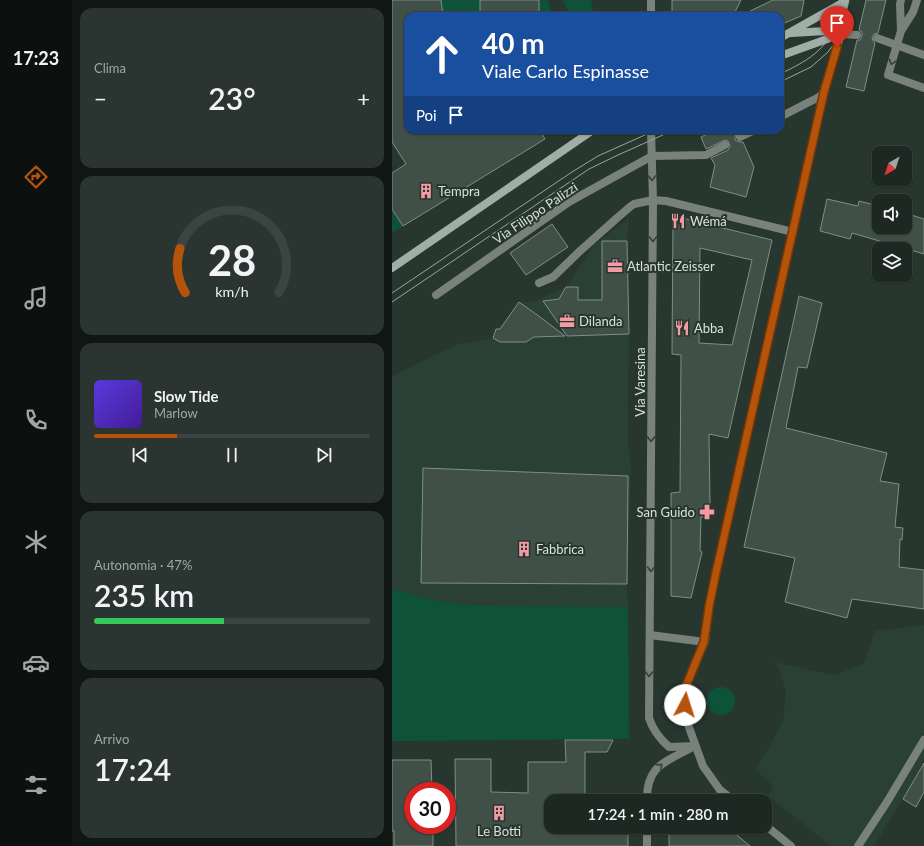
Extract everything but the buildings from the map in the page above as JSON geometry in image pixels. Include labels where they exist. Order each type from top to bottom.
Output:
[{"type":"street","points":[[652,0],[652,12]]},
{"type":"street","points":[[901,0],[901,31]]},
{"type":"street","points":[[917,0],[913,12],[901,31],[888,75],[924,88]]},
{"type":"street","points":[[784,36],[844,1]]},
{"type":"street","points":[[725,794],[720,790],[703,766],[695,746],[686,718],[684,691],[704,642],[709,607],[824,92],[841,34],[841,15],[844,1]]},
{"type":"street","points":[[790,33],[825,31],[858,35]]},
{"type":"street","points":[[784,55],[841,34]]},
{"type":"street","points":[[877,38],[924,55]]},
{"type":"street","points":[[784,115],[819,97],[824,92]]},
{"type":"street","points":[[392,268],[587,134]]},
{"type":"street","name":"Via Varesina","points":[[651,134],[653,200],[649,718],[651,727],[660,739],[669,747],[695,746]]},
{"type":"street","points":[[740,137],[746,134]]},
{"type":"street","points":[[652,156],[706,155],[725,145]]},
{"type":"street","name":"Via Filippo Palizzi","points":[[436,295],[569,202],[652,156]]},
{"type":"street","points":[[539,283],[553,277],[634,204],[653,200],[666,201],[793,232]]},
{"type":"street","points":[[650,634],[704,642]]},
{"type":"street","points":[[858,846],[887,802],[924,740]]},
{"type":"street","points":[[646,794],[650,777],[658,766],[670,758],[695,746]]},
{"type":"street","points":[[772,831],[791,846]]},
{"type":"street","points":[[647,834],[647,846]]},
{"type":"shaded area","points":[[629,218],[627,241],[629,334],[628,440],[631,466],[627,584],[628,607],[465,605],[429,599],[392,589],[392,376],[458,344],[493,338],[496,329],[500,329],[519,302],[535,301],[566,287],[594,245]]},
{"type":"shaded area","points":[[924,625],[924,760],[903,799],[874,846],[831,846],[772,799],[772,794],[769,794],[774,787],[755,769],[783,721],[786,692],[779,669],[774,662],[834,675],[864,664],[875,631]]},
{"type":"green space","points":[[441,0],[480,0],[480,12],[442,12]]},
{"type":"green space","points":[[539,0],[548,0],[551,12],[539,12]]},
{"type":"green space","points":[[563,0],[591,0],[593,10],[588,12],[568,12]]},
{"type":"green space","points":[[392,209],[403,226],[392,233]]},
{"type":"green space","points":[[392,589],[429,599],[465,605],[628,607],[629,739],[392,741]]},
{"type":"green space","points":[[721,687],[731,691],[735,701],[731,711],[721,715],[711,711],[707,701],[711,691]]},
{"type":"tram line","points":[[784,72],[807,60],[821,48],[832,32],[841,0]]},
{"type":"tram line","points":[[784,80],[811,67],[828,52],[841,34],[849,0]]},
{"type":"tram line","points":[[392,293],[572,172],[598,156],[647,134]]},
{"type":"tram line","points":[[392,302],[589,169],[665,134]]},
{"type":"place","name":"Tempra","points":[[426,191]]},
{"type":"place","name":"Wémá","points":[[678,221]]},
{"type":"place","name":"Atlantic Zeisser","points":[[615,266]]},
{"type":"place","name":"Dilanda","points":[[567,321]]},
{"type":"place","name":"Abba","points":[[682,328]]},
{"type":"place","name":"San Guido","points":[[707,512]]},
{"type":"place","name":"Fabbrica","points":[[524,549]]},
{"type":"place","name":"Le Botti","points":[[499,813]]},
{"type":"route","points":[[685,705],[684,691],[704,642],[715,577],[824,92],[837,47]]}]
